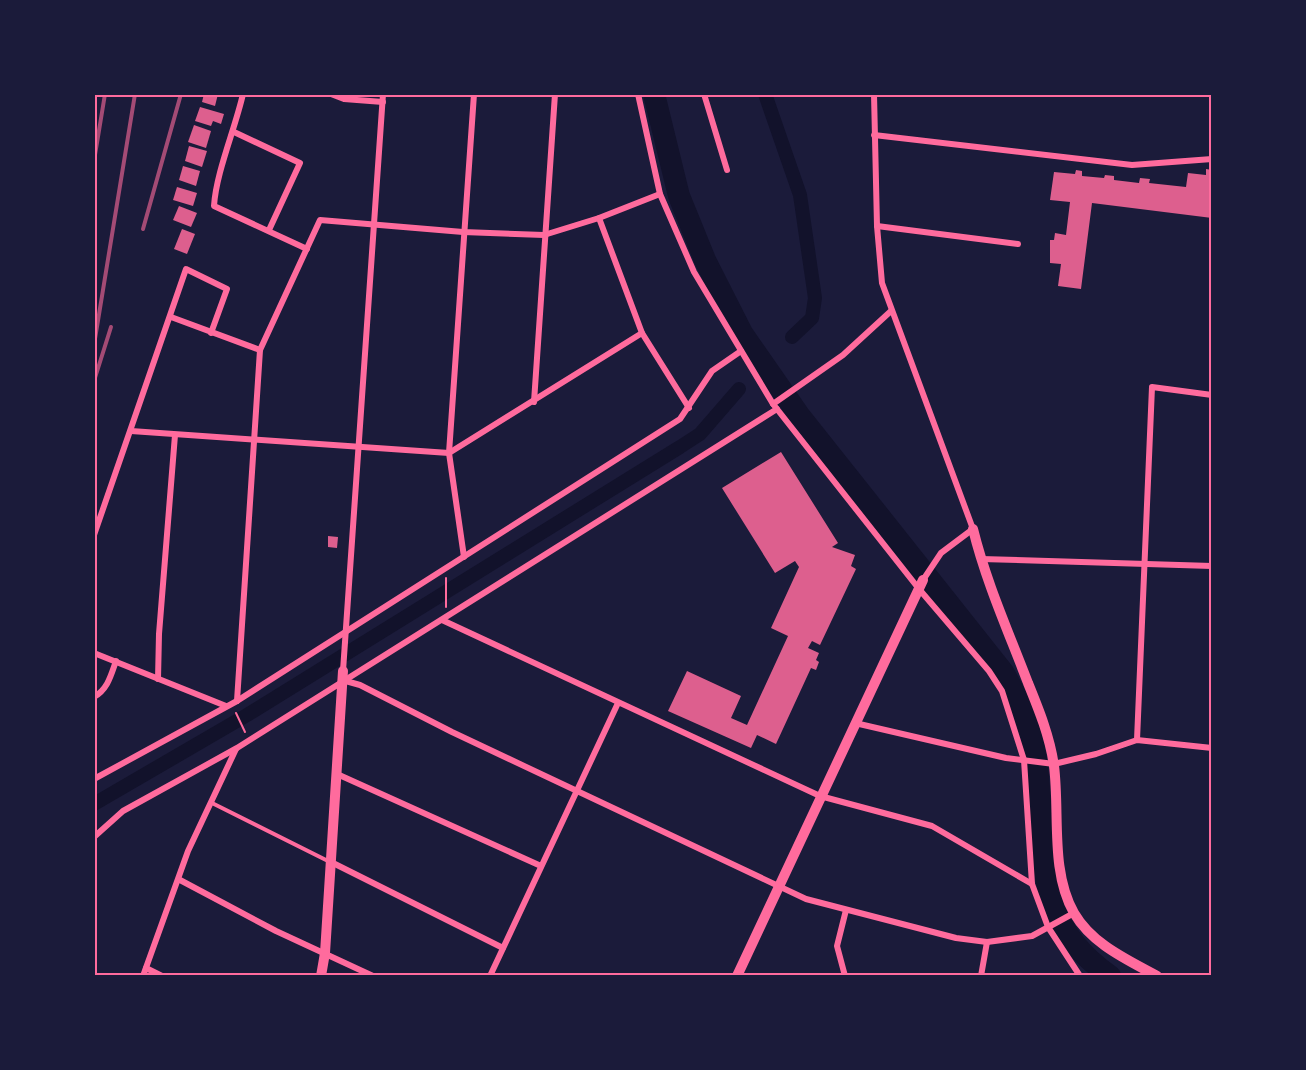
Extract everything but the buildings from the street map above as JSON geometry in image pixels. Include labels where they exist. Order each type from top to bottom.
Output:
[{"type":"street","points":[[243,94],[234,132],[215,189],[214,206],[307,249]]},
{"type":"street","points":[[464,557],[449,453],[462,232],[474,94]]},
{"type":"street","points":[[534,402],[555,94]]},
{"type":"street","points":[[638,94],[660,194],[694,272],[741,351],[775,405],[921,584],[996,682],[1013,721],[1024,760],[1032,884],[1050,925],[1080,975]]},
{"type":"street","points":[[704,94],[728,170]]},
{"type":"street","points":[[874,94],[877,226],[882,283],[973,529],[980,559],[1046,730],[1054,764],[1061,875],[1070,914],[1106,948],[1157,975]]},
{"type":"street","points":[[321,975],[325,953],[383,98],[334,95]]},
{"type":"street","points":[[234,132],[300,164],[269,230]]},
{"type":"street","points":[[874,135],[1132,165],[1212,159]]},
{"type":"street","points":[[237,701],[260,350],[320,220],[462,232],[544,235],[599,218],[660,194]]},
{"type":"street","points":[[599,218],[642,333],[690,408]]},
{"type":"street","points":[[877,226],[1018,244]]},
{"type":"street","points":[[94,535],[186,269],[227,289],[211,333]]},
{"type":"street","points":[[94,837],[123,811],[237,748],[342,676],[442,620],[775,405],[843,355],[891,311]]},
{"type":"street","points":[[171,317],[260,350]]},
{"type":"street","points":[[131,430],[175,435],[449,453],[642,333]]},
{"type":"street","points":[[94,779],[237,701],[680,419],[690,408],[712,371],[741,351]]},
{"type":"street","points":[[1137,740],[1152,387],[1212,395]]},
{"type":"street","points":[[158,679],[159,634],[175,435]]},
{"type":"street","points":[[737,975],[921,584],[934,561],[948,547],[973,529]]},
{"type":"street","points":[[980,559],[1212,566]]},
{"type":"street","points":[[442,620],[820,796],[932,826],[1032,884]]},
{"type":"street","points":[[94,653],[226,706]]},
{"type":"street","points":[[94,697],[102,693],[116,661]]},
{"type":"street","points":[[342,676],[576,791],[806,899],[956,938],[987,942],[1032,936],[1070,914]]},
{"type":"street","points":[[490,975],[618,703]]},
{"type":"street","points":[[855,723],[1024,760],[1054,764],[1096,754],[1137,740],[1212,748]]},
{"type":"street","points":[[143,975],[180,880],[188,851],[237,748]]},
{"type":"street","points":[[337,774],[541,866]]},
{"type":"street","points":[[331,862],[503,948]]},
{"type":"street","points":[[180,880],[276,931],[373,975]]},
{"type":"street","points":[[845,975],[837,946],[846,910]]},
{"type":"street","points":[[981,975],[987,942]]},
{"type":"street","points":[[146,968],[162,975]]},
{"type":"lane","points":[[212,803],[331,862]]},
{"type":"path","points":[[444,605],[446,574]]},
{"type":"path","points":[[234,709],[244,730]]},
{"type":"waterway","points":[[654,94],[679,196],[705,260],[742,333],[799,415],[1003,672],[1014,691],[1027,721],[1035,753],[1042,846],[1052,902],[1064,928],[1082,953],[1110,976]]},
{"type":"waterway","points":[[765,94],[800,195],[815,298],[812,318],[792,337]]},
{"type":"waterway","points":[[94,804],[247,715],[680,447],[700,434],[739,389]]},
{"type":"railway","points":[[94,161],[105,94]]},
{"type":"railway","points":[[94,345],[135,94]]},
{"type":"railway","points":[[143,229],[181,94]]},
{"type":"railway","points":[[94,381],[111,327]]}]
